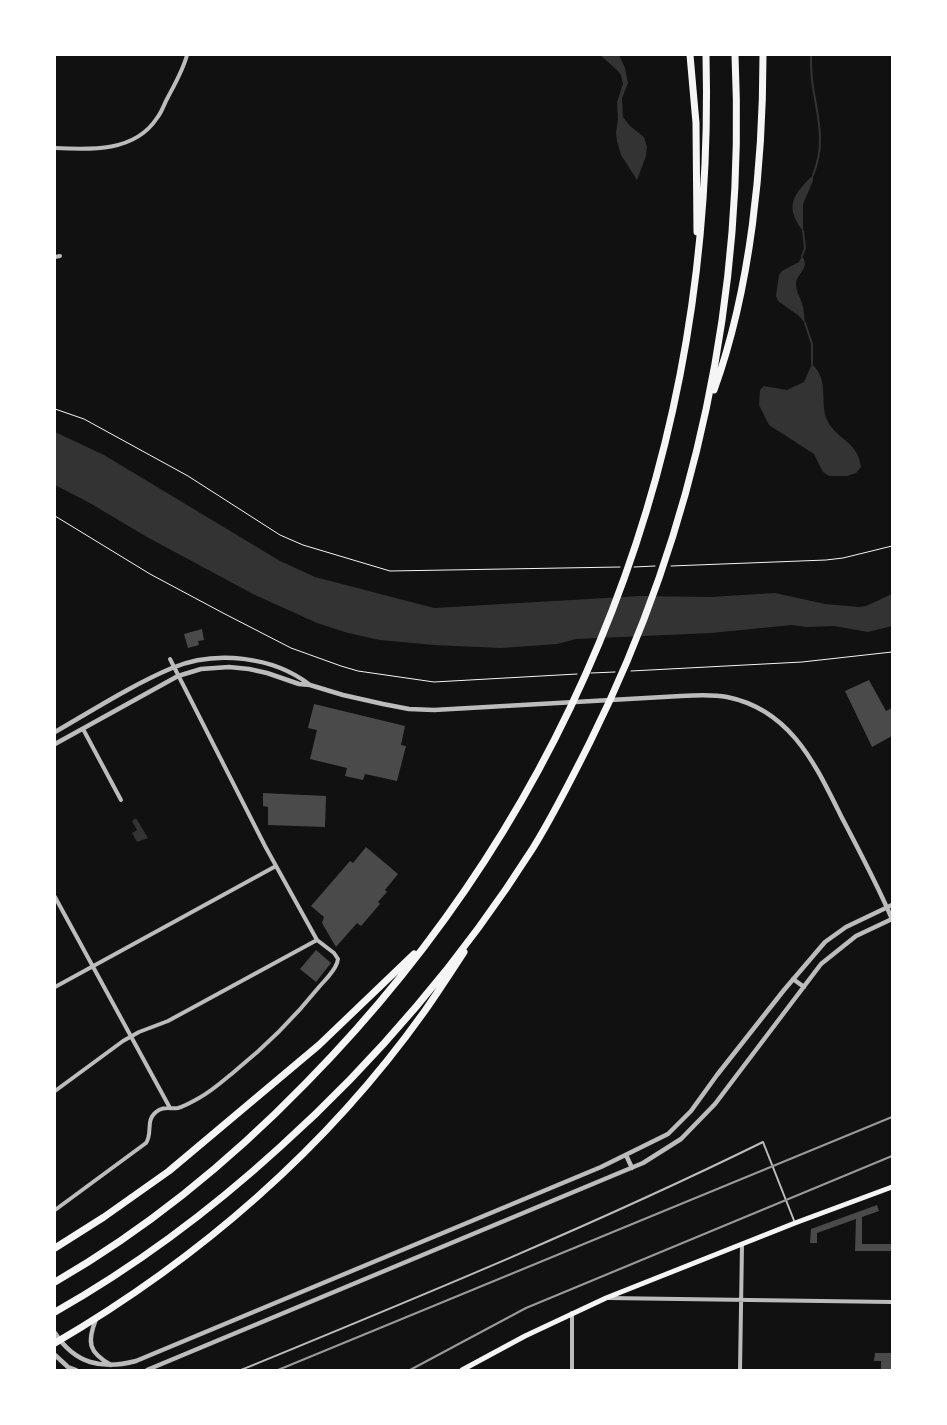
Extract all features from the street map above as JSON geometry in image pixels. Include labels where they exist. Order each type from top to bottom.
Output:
[{"type":"highway","points":[[690,55],[696,123],[697,268]]},
{"type":"highway","points":[[55,1282],[132,1232],[235,1153],[282,1108],[384,998],[436,932],[497,843],[534,779],[570,709],[603,637],[632,559],[654,485],[685,349],[697,268],[705,178],[706,55]]},
{"type":"highway","points":[[58,1342],[156,1279],[209,1239],[257,1198],[325,1132],[357,1096],[424,1012],[534,846],[573,776],[619,681],[649,609],[672,543],[690,481],[706,414],[722,320],[731,248],[736,144],[735,55]]},
{"type":"highway","points":[[706,414],[723,366],[748,250],[758,167],[763,98],[763,55]]},
{"type":"highway","points":[[55,1312],[100,1286],[178,1232],[239,1183],[294,1135],[344,1086],[404,1021],[499,900]]},
{"type":"highway","points":[[55,1248],[104,1217],[156,1180],[252,1102],[339,1028],[436,932]]},
{"type":"main road","points":[[462,1370],[524,1336],[606,1298],[795,1223],[892,1187]]},
{"type":"street","points":[[55,148],[103,148],[126,143],[144,133],[157,118],[176,83],[186,55]]},
{"type":"street","points":[[55,257],[60,256]]},
{"type":"street","points":[[55,1210],[146,1144],[149,1137],[149,1124],[161,1109],[185,1106],[212,1090],[258,1052],[286,1026],[310,999],[338,961],[334,953],[317,940],[276,866],[170,659]]},
{"type":"street","points":[[55,732],[115,697],[174,668],[204,660],[247,659],[276,666],[292,673],[310,685]]},
{"type":"street","points":[[55,744],[178,676],[201,669],[229,667],[267,673],[299,684],[409,709],[434,710],[697,695],[727,697],[761,710],[783,726],[801,744],[815,764],[890,907],[892,919],[856,936],[821,964],[708,1111],[681,1140],[632,1168],[147,1370]]},
{"type":"street","points":[[83,729],[121,800]]},
{"type":"street","points":[[55,987],[276,866]]},
{"type":"street","points":[[55,897],[170,1108]]},
{"type":"street","points":[[55,1332],[58,1342],[88,1362],[102,1366],[136,1361],[593,1170],[668,1134],[691,1111],[793,979],[825,942],[846,927],[890,907]]},
{"type":"street","points":[[55,1091],[131,1037],[168,1020],[317,940]]},
{"type":"street","points":[[793,979],[804,987]]},
{"type":"street","points":[[626,1155],[632,1168]]},
{"type":"street","points":[[740,1370],[742,1245]]},
{"type":"street","points":[[606,1298],[892,1302]]},
{"type":"street","points":[[572,1313],[572,1370]]},
{"type":"street","points":[[96,1319],[90,1334],[92,1345],[96,1353],[113,1365]]},
{"type":"street","points":[[55,1355],[68,1367],[76,1370]]},
{"type":"lane","points":[[241,1370],[592,1221],[694,1176],[763,1142],[795,1223]]},
{"type":"path","points":[[55,409],[84,419],[188,476],[280,536],[303,545],[390,571],[625,567]]},
{"type":"path","points":[[55,516],[150,574],[223,613],[291,648],[341,666],[358,671],[434,682],[581,674]]},
{"type":"path","points":[[664,566],[826,560],[843,558],[892,546]]},
{"type":"path","points":[[635,567],[654,566]]},
{"type":"path","points":[[629,671],[802,662],[892,652]]},
{"type":"path","points":[[590,673],[619,672]]},
{"type":"shaded area","points":[[600,55],[619,55],[625,68],[628,83],[622,98],[623,117],[630,126],[644,137],[647,147],[646,156],[637,180],[621,155],[617,141],[617,102],[623,84],[621,75]]},
{"type":"shaded area","points":[[813,175],[813,181],[803,204],[803,231],[794,215],[793,201],[800,189]]},
{"type":"shaded area","points":[[802,256],[805,264],[796,284],[797,292],[803,305],[805,323],[799,316],[778,301],[776,296],[779,275],[782,271],[799,262]]},
{"type":"shaded area","points":[[812,364],[821,377],[823,384],[827,420],[858,456],[861,467],[856,473],[847,476],[829,476],[823,472],[814,454],[769,425],[759,405],[760,390],[764,386],[787,390],[804,382]]},
{"type":"shaded area","points":[[55,432],[104,455],[280,561],[315,577],[434,608],[640,596],[711,597],[775,593],[825,604],[859,607],[866,606],[892,594],[892,626],[868,632],[834,626],[806,627],[792,625],[711,633],[576,639],[557,644],[501,648],[380,640],[348,633],[317,623],[253,594],[55,485]]},
{"type":"shaded area","points":[[136,818],[148,838],[137,842],[132,833],[137,830],[132,821]]},
{"type":"building","points":[[202,629],[204,640],[198,641],[199,645],[188,648],[184,634]]},
{"type":"building","points":[[869,680],[886,711],[892,708],[892,736],[872,747],[845,691]]},
{"type":"building","points":[[314,704],[405,726],[401,745],[406,746],[397,781],[365,774],[363,780],[345,776],[347,768],[310,759],[317,730],[308,728]]},
{"type":"building","points":[[263,793],[326,796],[325,827],[268,825],[268,807],[263,806]]},
{"type":"building","points":[[366,847],[398,874],[385,890],[387,892],[378,902],[380,904],[361,926],[357,923],[336,947],[322,923],[324,917],[311,906],[350,861],[353,863]]},
{"type":"building","points":[[316,950],[331,963],[316,982],[300,969]]},
{"type":"building","points":[[877,1205],[879,1211],[862,1217],[862,1244],[892,1244],[892,1251],[855,1251],[856,1219],[817,1233],[817,1243],[810,1243],[811,1229]]},
{"type":"building","points":[[875,1353],[891,1353],[891,1370],[881,1370],[881,1361],[874,1361]]},
{"type":"waterway","points":[[811,55],[812,79],[820,131],[819,152],[813,175]]},
{"type":"waterway","points":[[802,256],[805,248],[803,231]]},
{"type":"waterway","points":[[805,323],[812,344],[812,364]]},
{"type":"railway","points":[[278,1370],[892,1117]]},
{"type":"railway","points":[[410,1370],[526,1308],[892,1156]]}]
